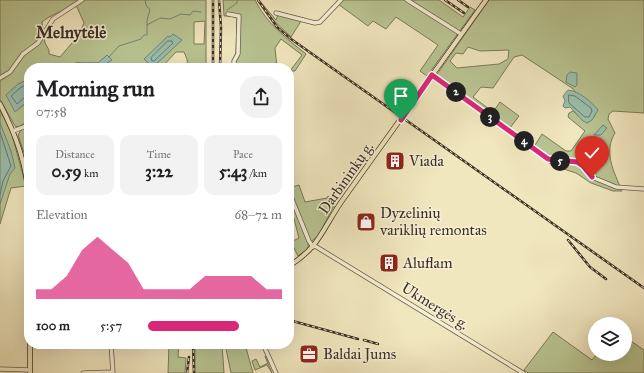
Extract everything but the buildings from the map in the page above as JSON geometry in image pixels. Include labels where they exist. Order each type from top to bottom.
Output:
[{"type":"main road","name":"Darbininkų g.","points":[[294,262],[314,246],[342,200],[486,0]]},
{"type":"main road","points":[[0,104],[13,131],[24,166]]},
{"type":"main road","points":[[30,349],[30,371]]},
{"type":"street","points":[[0,78],[10,72],[20,57],[38,43],[53,19],[82,0]]},
{"type":"street","points":[[276,12],[315,23],[324,20],[341,0]]},
{"type":"street","points":[[407,0],[461,34]]},
{"type":"street","points":[[228,14],[239,16],[238,54],[234,63]]},
{"type":"street","points":[[432,75],[548,159],[577,162],[583,166],[592,177],[616,187],[644,188]]},
{"type":"street","points":[[13,131],[24,126]]},
{"type":"street","points":[[294,204],[309,241],[314,246]]},
{"type":"street","name":"Ukmergės g.","points":[[314,246],[524,373]]},
{"type":"street","points":[[84,373],[113,372],[111,349]]},
{"type":"street","points":[[264,349],[276,373]]},
{"type":"street","points":[[0,369],[30,371]]},
{"type":"shaded area","points":[[0,0],[206,0],[206,63],[187,63],[184,52],[176,52],[166,63],[157,63],[181,40],[144,59],[148,63],[24,63],[24,82],[11,90],[19,109],[24,104],[24,124],[18,127],[15,126],[0,99]],"holes":[[[73,6],[77,7],[84,23],[78,36],[60,57],[49,54],[49,50],[45,43],[42,22]],[[205,21],[204,44],[194,44],[194,22]]]},
{"type":"shaded area","points":[[223,0],[255,0],[271,23],[306,54],[294,71],[294,66],[302,55],[281,39],[275,48],[276,63],[233,63],[236,53],[237,18],[235,16],[224,16]]},
{"type":"shaded area","points":[[259,0],[276,20],[279,12],[303,18],[291,37],[269,16]]},
{"type":"shaded area","points":[[340,0],[439,0],[463,17],[470,7],[475,10],[427,76],[420,71],[438,45],[396,17],[386,29],[373,21],[368,26],[338,4]]},
{"type":"shaded area","points":[[489,0],[644,0],[644,113],[613,111],[609,114],[608,119],[615,133],[610,147],[611,162],[622,191],[613,191],[591,183],[576,173],[552,165],[532,150],[542,134],[566,151],[571,151],[585,131],[568,117],[569,113],[573,111],[587,123],[595,116],[572,88],[522,55],[514,57],[493,88],[481,87],[473,97],[493,112],[500,102],[519,116],[507,132],[433,80]],"holes":[[[468,47],[480,51],[509,50],[508,59],[499,64],[457,68],[450,61],[456,53],[463,54]]]},
{"type":"shaded area","points":[[0,110],[12,135],[24,179],[24,186],[11,188],[0,224]]},
{"type":"shaded area","points":[[24,128],[24,153],[18,135]]},
{"type":"shaded area","points":[[299,185],[305,202],[327,198],[328,196],[333,201],[334,206],[318,236],[308,244],[308,249],[298,256],[294,248],[294,240],[299,238],[294,218],[294,186]]},
{"type":"shaded area","points":[[553,332],[588,357],[588,361],[632,361],[632,342],[644,350],[644,373],[528,373],[524,370]]},
{"type":"shaded area","points":[[169,349],[179,349],[178,357],[186,358],[185,373],[168,373]]},
{"type":"shaded area","points":[[195,349],[222,349],[224,373],[195,373]]},
{"type":"shaded area","points":[[226,349],[246,349],[253,373],[231,373]]},
{"type":"shaded area","points":[[256,359],[260,367],[268,363],[272,373],[267,365],[255,370],[252,361]]},
{"type":"water","points":[[173,34],[182,40],[157,63],[148,63],[144,59],[168,36],[170,37]]},
{"type":"water","points":[[107,55],[112,60],[107,63],[98,63]]},
{"type":"water","points":[[570,72],[577,73],[577,85],[575,87],[566,82],[567,75]]},
{"type":"water","points":[[24,81],[24,104],[15,112],[6,95],[18,84]]},
{"type":"water","points":[[568,90],[585,97],[598,110],[592,120],[587,123],[583,121],[570,107],[565,108],[563,106],[565,101],[563,96]]},
{"type":"water","points":[[0,123],[11,151],[15,168],[10,174],[0,204]]},
{"type":"water","points":[[603,125],[607,128],[601,135],[594,135]]},
{"type":"waterway","points":[[145,0],[146,5],[150,10],[147,25]]},
{"type":"waterway","points":[[227,10],[237,3],[237,0]]},
{"type":"waterway","points":[[109,57],[119,46],[141,39],[144,35],[147,35],[147,25],[160,18],[170,19],[181,14],[190,15],[193,11],[201,12]]},
{"type":"railway","points":[[213,0],[213,63]]},
{"type":"railway","points":[[219,0],[221,27],[220,63]]},
{"type":"railway","points":[[258,0],[277,27],[291,39],[644,288]]},
{"type":"railway","points":[[445,0],[464,13]]},
{"type":"railway","points":[[458,0],[468,7]]},
{"type":"railway","points":[[568,240],[590,267],[606,279]]},
{"type":"railway","points":[[294,321],[358,339]]},
{"type":"railway","points":[[364,340],[378,344]]},
{"type":"railway","points":[[193,349],[194,373]]},
{"type":"railway","points":[[187,373],[189,357]]},
{"type":"place","name":"Viada","points":[[395,161]]},
{"type":"place","name":"Dyzelinių variklių remontas","points":[[366,222]]},
{"type":"place","name":"Aluflam","points":[[389,263]]},
{"type":"place","name":"Baldai Jums","points":[[309,354]]},
{"type":"district","name":"Melnytėlė","points":[[71,32]]},
{"type":"route","points":[[401,120],[432,75],[548,159],[577,162],[583,166],[592,177]]}]
